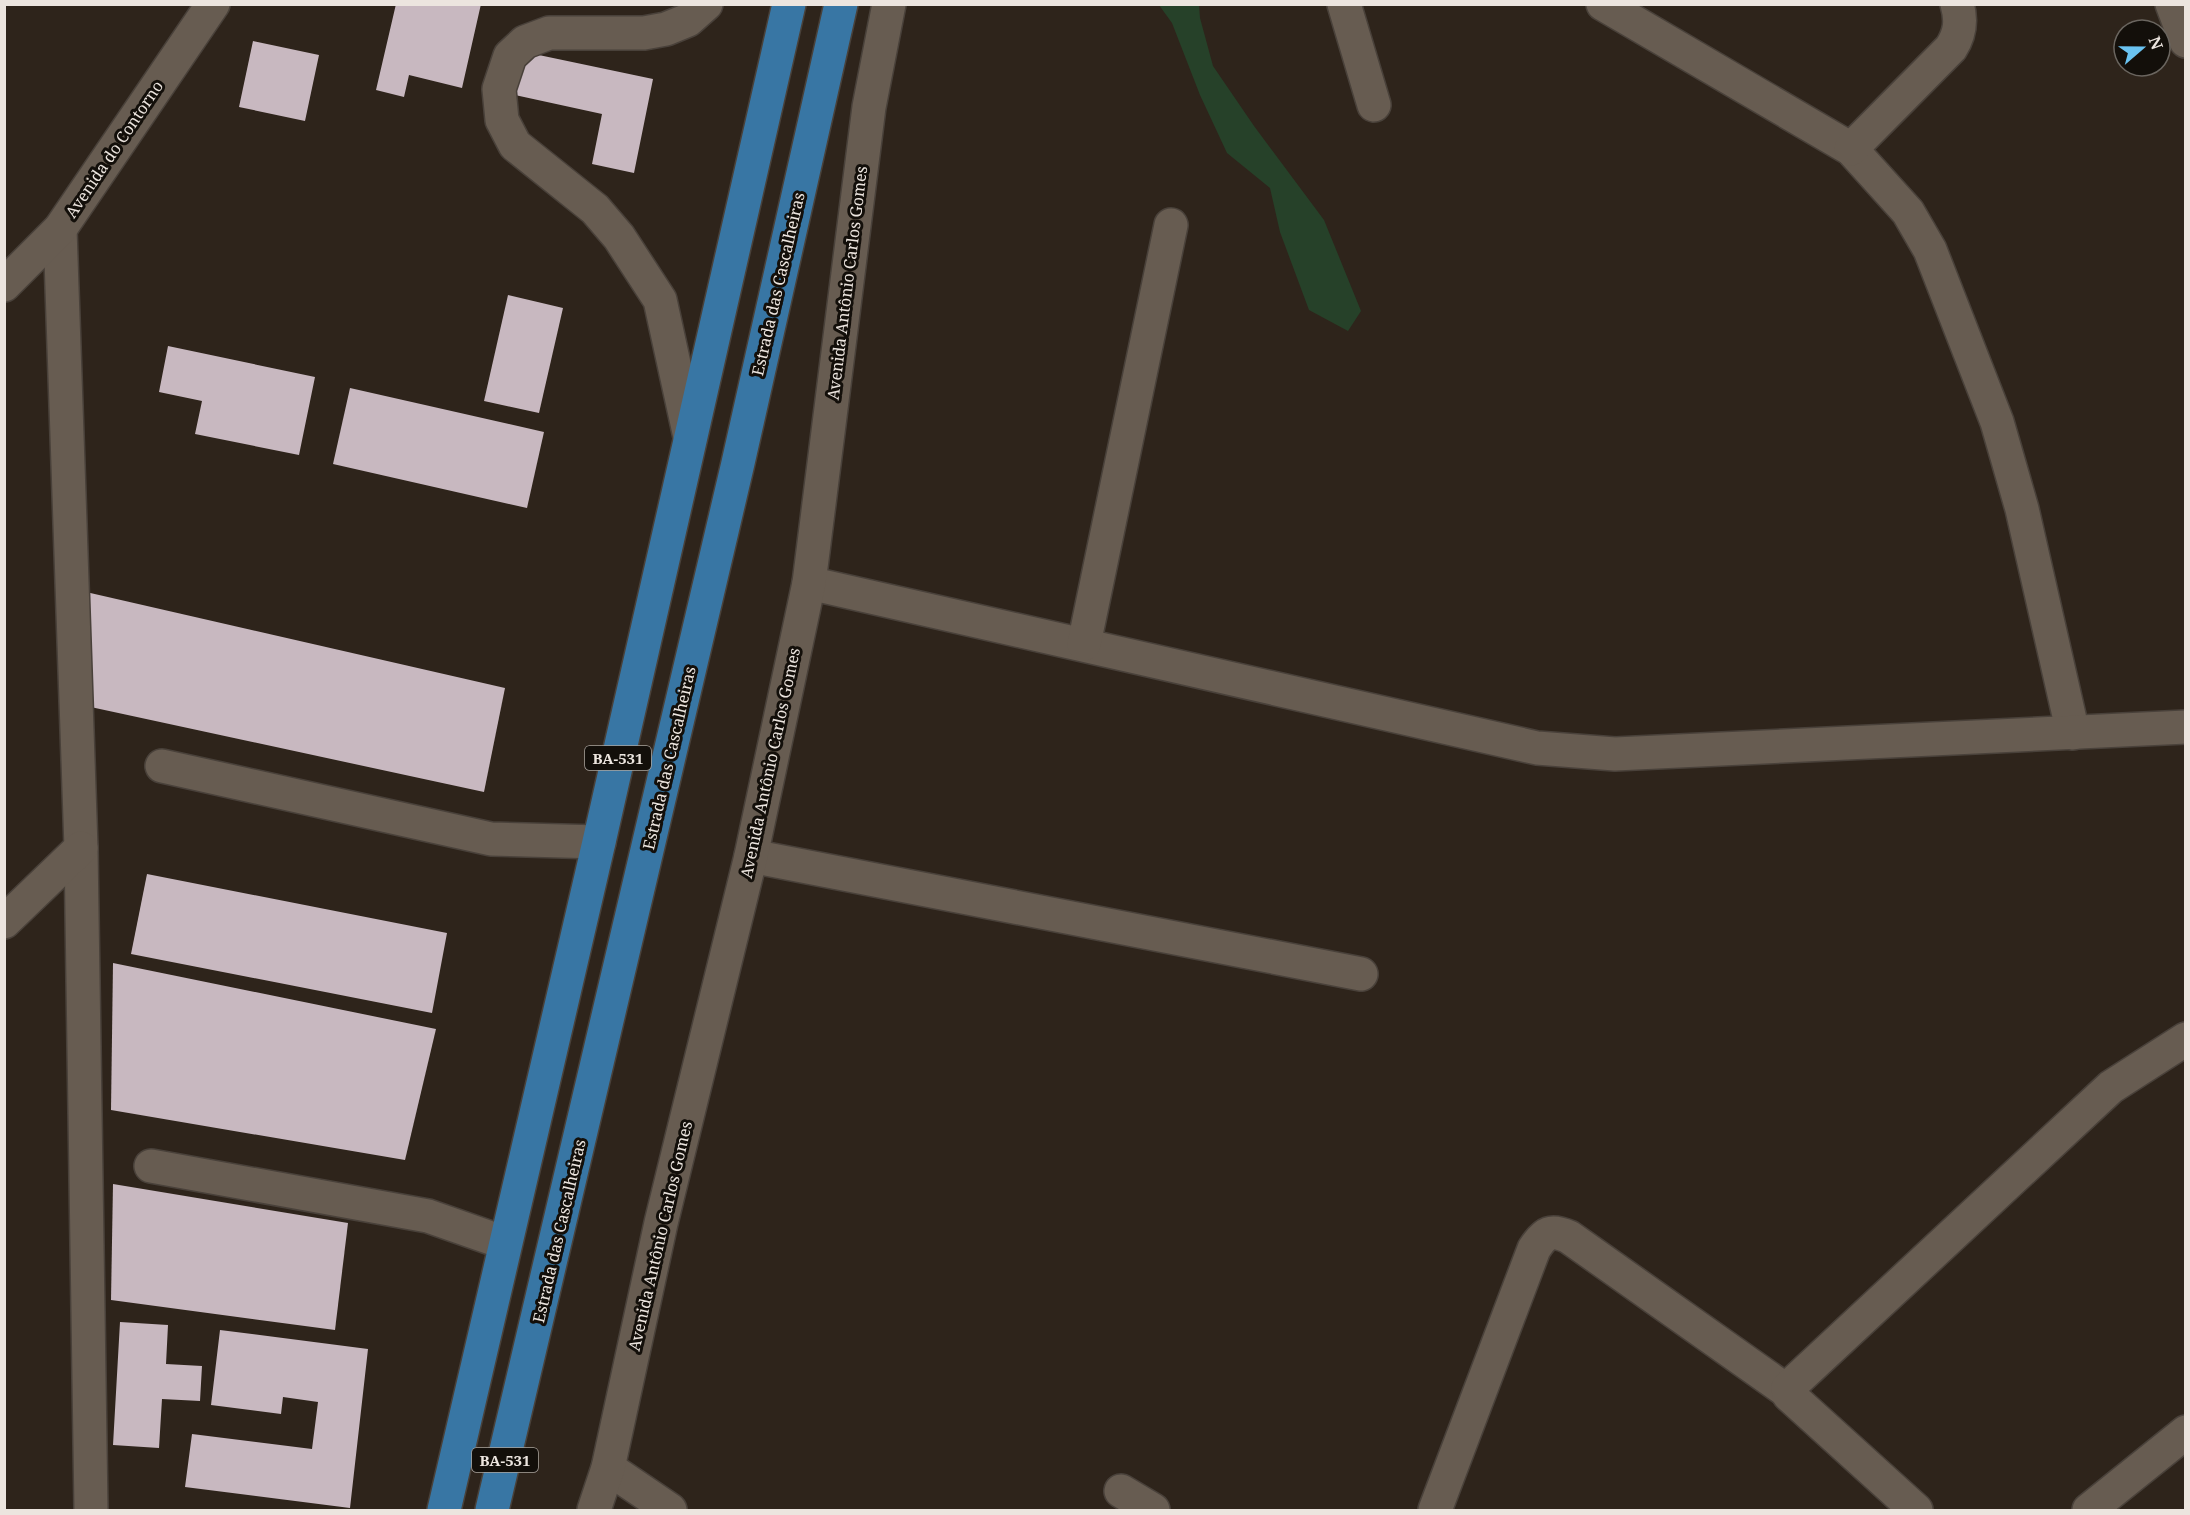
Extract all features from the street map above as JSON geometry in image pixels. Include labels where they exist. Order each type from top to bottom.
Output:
[{"type":"main road","name":"BA-531","points":[[444,1510],[599,842],[789,4]]},
{"type":"main road","name":"Estrada das Cascalheiras","points":[[492,1510],[732,487],[841,4]]},
{"type":"street","name":"Avenida do Contorno","points":[[4,285],[60,229],[213,4]]},
{"type":"street","points":[[690,437],[660,300],[619,237],[595,209],[515,145],[502,120],[498,89],[510,56],[525,42],[549,33],[644,33],[666,29],[688,20],[706,4]]},
{"type":"street","name":"Avenida Antônio Carlos Gomes","points":[[594,1510],[608,1468],[661,1223],[751,856],[809,583],[869,107],[889,4]]},
{"type":"street","points":[[1344,4],[1374,105]]},
{"type":"street","points":[[1604,4],[1851,149],[1889,188],[1908,212],[1930,250],[1997,422],[2022,509],[2073,733]]},
{"type":"street","points":[[1851,149],[1951,48],[1958,37],[1960,25],[1957,4]]},
{"type":"street","points":[[2172,4],[2186,41]]},
{"type":"street","points":[[1084,644],[1171,225]]},
{"type":"street","points":[[60,229],[81,848],[91,1510]]},
{"type":"street","points":[[809,583],[1525,745],[1578,753],[1627,754],[2186,727]]},
{"type":"street","points":[[162,766],[491,839],[599,842]]},
{"type":"street","points":[[4,922],[81,848]]},
{"type":"street","points":[[751,856],[1361,974]]},
{"type":"street","points":[[1787,1391],[1791,1383],[2103,1094],[2154,1058],[2186,1039]]},
{"type":"street","points":[[151,1166],[428,1216],[506,1243]]},
{"type":"street","points":[[1435,1510],[1534,1249],[1540,1238],[1548,1233],[1558,1232],[1569,1237],[1787,1391],[1916,1510]]},
{"type":"street","points":[[2089,1510],[2186,1432]]},
{"type":"street","points":[[608,1468],[670,1510]]},
{"type":"street","points":[[1121,1491],[1152,1510]]},
{"type":"green space","points":[[1159,5],[1199,5],[1200,18],[1213,66],[1254,126],[1324,220],[1361,311],[1348,331],[1309,310],[1280,232],[1270,188],[1227,153],[1200,95],[1172,23]]},
{"type":"building","points":[[396,4],[481,4],[462,88],[409,75],[404,97],[376,90]]},
{"type":"building","points":[[253,41],[319,55],[305,121],[239,107]]},
{"type":"building","points":[[515,50],[653,79],[634,173],[592,164],[602,114],[506,93]]},
{"type":"building","points":[[508,295],[563,308],[539,413],[484,401]]},
{"type":"building","points":[[168,346],[315,377],[299,455],[195,434],[202,401],[159,392]]},
{"type":"building","points":[[350,388],[544,432],[527,508],[333,464]]},
{"type":"building","points":[[86,592],[505,688],[484,792],[86,706]]},
{"type":"building","points":[[147,874],[447,933],[432,1013],[131,954]]},
{"type":"building","points":[[113,963],[436,1029],[405,1160],[111,1110]]},
{"type":"building","points":[[113,1184],[348,1223],[335,1330],[111,1300]]},
{"type":"building","points":[[120,1322],[168,1325],[166,1364],[202,1366],[200,1401],[162,1399],[159,1448],[113,1445]]},
{"type":"building","points":[[220,1330],[368,1349],[350,1508],[185,1487],[192,1434],[312,1449],[318,1402],[283,1397],[281,1414],[211,1405]]}]
